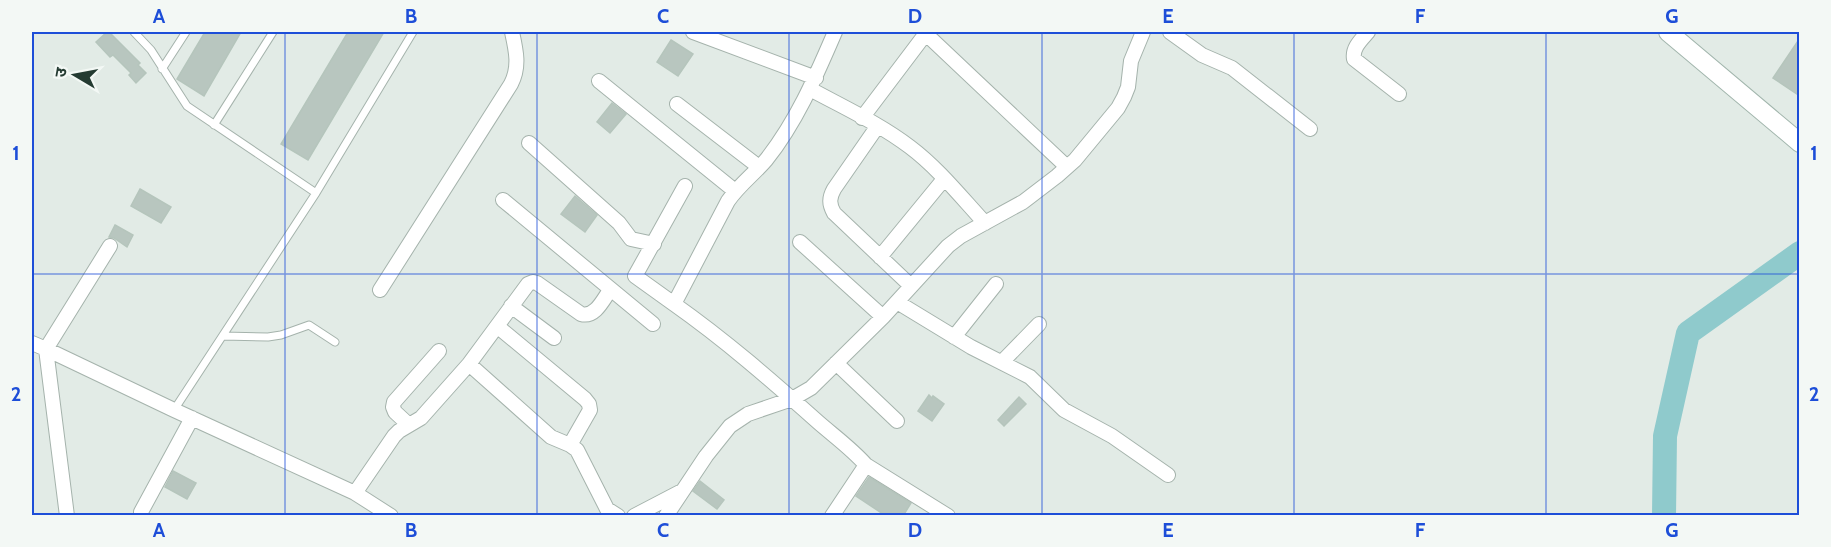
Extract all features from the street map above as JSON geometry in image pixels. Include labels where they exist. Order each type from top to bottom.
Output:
[{"type":"street","points":[[380,290],[516,75],[516,47],[512,32]]},
{"type":"street","points":[[693,32],[813,83],[862,118],[909,147],[927,162],[985,223]]},
{"type":"street","points":[[674,304],[722,210],[735,191],[767,158],[798,112],[835,32]]},
{"type":"street","points":[[666,516],[718,439],[730,426],[748,414],[792,399],[812,388],[883,317],[948,246],[961,236],[1023,202],[1066,167],[1092,140],[1124,97],[1134,51],[1143,32]]},
{"type":"street","points":[[1170,32],[1202,55],[1232,68],[1310,129]]},
{"type":"street","points":[[1368,32],[1355,48],[1354,59],[1399,94]]},
{"type":"street","points":[[1668,32],[1800,142]]},
{"type":"street","points":[[862,118],[926,33],[1066,167]]},
{"type":"street","points":[[598,81],[735,191]]},
{"type":"street","points":[[677,104],[759,167]]},
{"type":"street","points":[[877,126],[834,189],[829,205],[834,213],[911,286]]},
{"type":"street","points":[[529,143],[619,223],[631,239],[654,244]]},
{"type":"street","points":[[880,257],[944,179]]},
{"type":"street","points":[[355,493],[399,430],[420,418],[470,364],[528,284],[537,283],[581,314],[587,316],[592,314],[635,276],[685,186]]},
{"type":"street","points":[[503,200],[653,324]]},
{"type":"street","points":[[800,242],[883,317]]},
{"type":"street","points":[[67,516],[46,349],[110,246]]},
{"type":"street","points":[[635,276],[713,332],[837,440],[858,455],[866,465],[948,516]]},
{"type":"street","points":[[954,337],[996,284]]},
{"type":"street","points":[[897,302],[954,337],[1030,377],[1064,410],[1112,436],[1168,476]]},
{"type":"street","points":[[511,306],[555,338]]},
{"type":"street","points":[[1002,362],[1039,324]]},
{"type":"street","points":[[497,326],[589,404],[590,410],[570,445]]},
{"type":"street","points":[[32,343],[355,493],[391,516]]},
{"type":"street","points":[[409,425],[395,412],[394,402],[439,351]]},
{"type":"street","points":[[836,363],[897,422]]},
{"type":"street","points":[[470,364],[551,437],[577,450],[608,509],[618,516]]},
{"type":"street","points":[[141,512],[192,418]]},
{"type":"street","points":[[835,514],[866,465]]},
{"type":"street","points":[[634,516],[682,491]]},
{"type":"lane","points":[[134,32],[151,50],[187,106],[316,193]]},
{"type":"lane","points":[[162,69],[186,32]]},
{"type":"lane","points":[[214,125],[273,32]]},
{"type":"lane","points":[[174,410],[316,193],[413,32]]},
{"type":"lane","points":[[223,336],[268,337],[309,325],[335,342]]},
{"type":"building","points":[[107,32],[140,63],[138,65],[146,73],[136,83],[129,75],[131,73],[113,55],[110,57],[96,42]]},
{"type":"building","points":[[205,32],[241,32],[204,96],[177,79]]},
{"type":"building","points":[[348,32],[384,32],[308,160],[281,144]]},
{"type":"building","points":[[1800,38],[1800,96],[1773,78]]},
{"type":"building","points":[[671,40],[693,54],[678,76],[657,62]]},
{"type":"building","points":[[612,103],[626,114],[610,133],[597,122]]},
{"type":"building","points":[[140,189],[171,207],[161,223],[131,206]]},
{"type":"building","points":[[575,196],[597,215],[585,232],[561,214]]},
{"type":"building","points":[[115,225],[133,235],[127,247],[109,237]]},
{"type":"building","points":[[929,395],[944,404],[932,421],[918,411]]},
{"type":"building","points":[[1019,397],[1026,404],[1004,426],[998,420]]},
{"type":"building","points":[[173,471],[196,483],[187,499],[165,487]]},
{"type":"building","points":[[869,477],[911,503],[903,516],[886,516],[856,496]]},
{"type":"building","points":[[700,481],[724,500],[717,509],[693,491]]},
{"type":"waterway","points":[[1664,516],[1665,436],[1688,333],[1800,253]]}]
